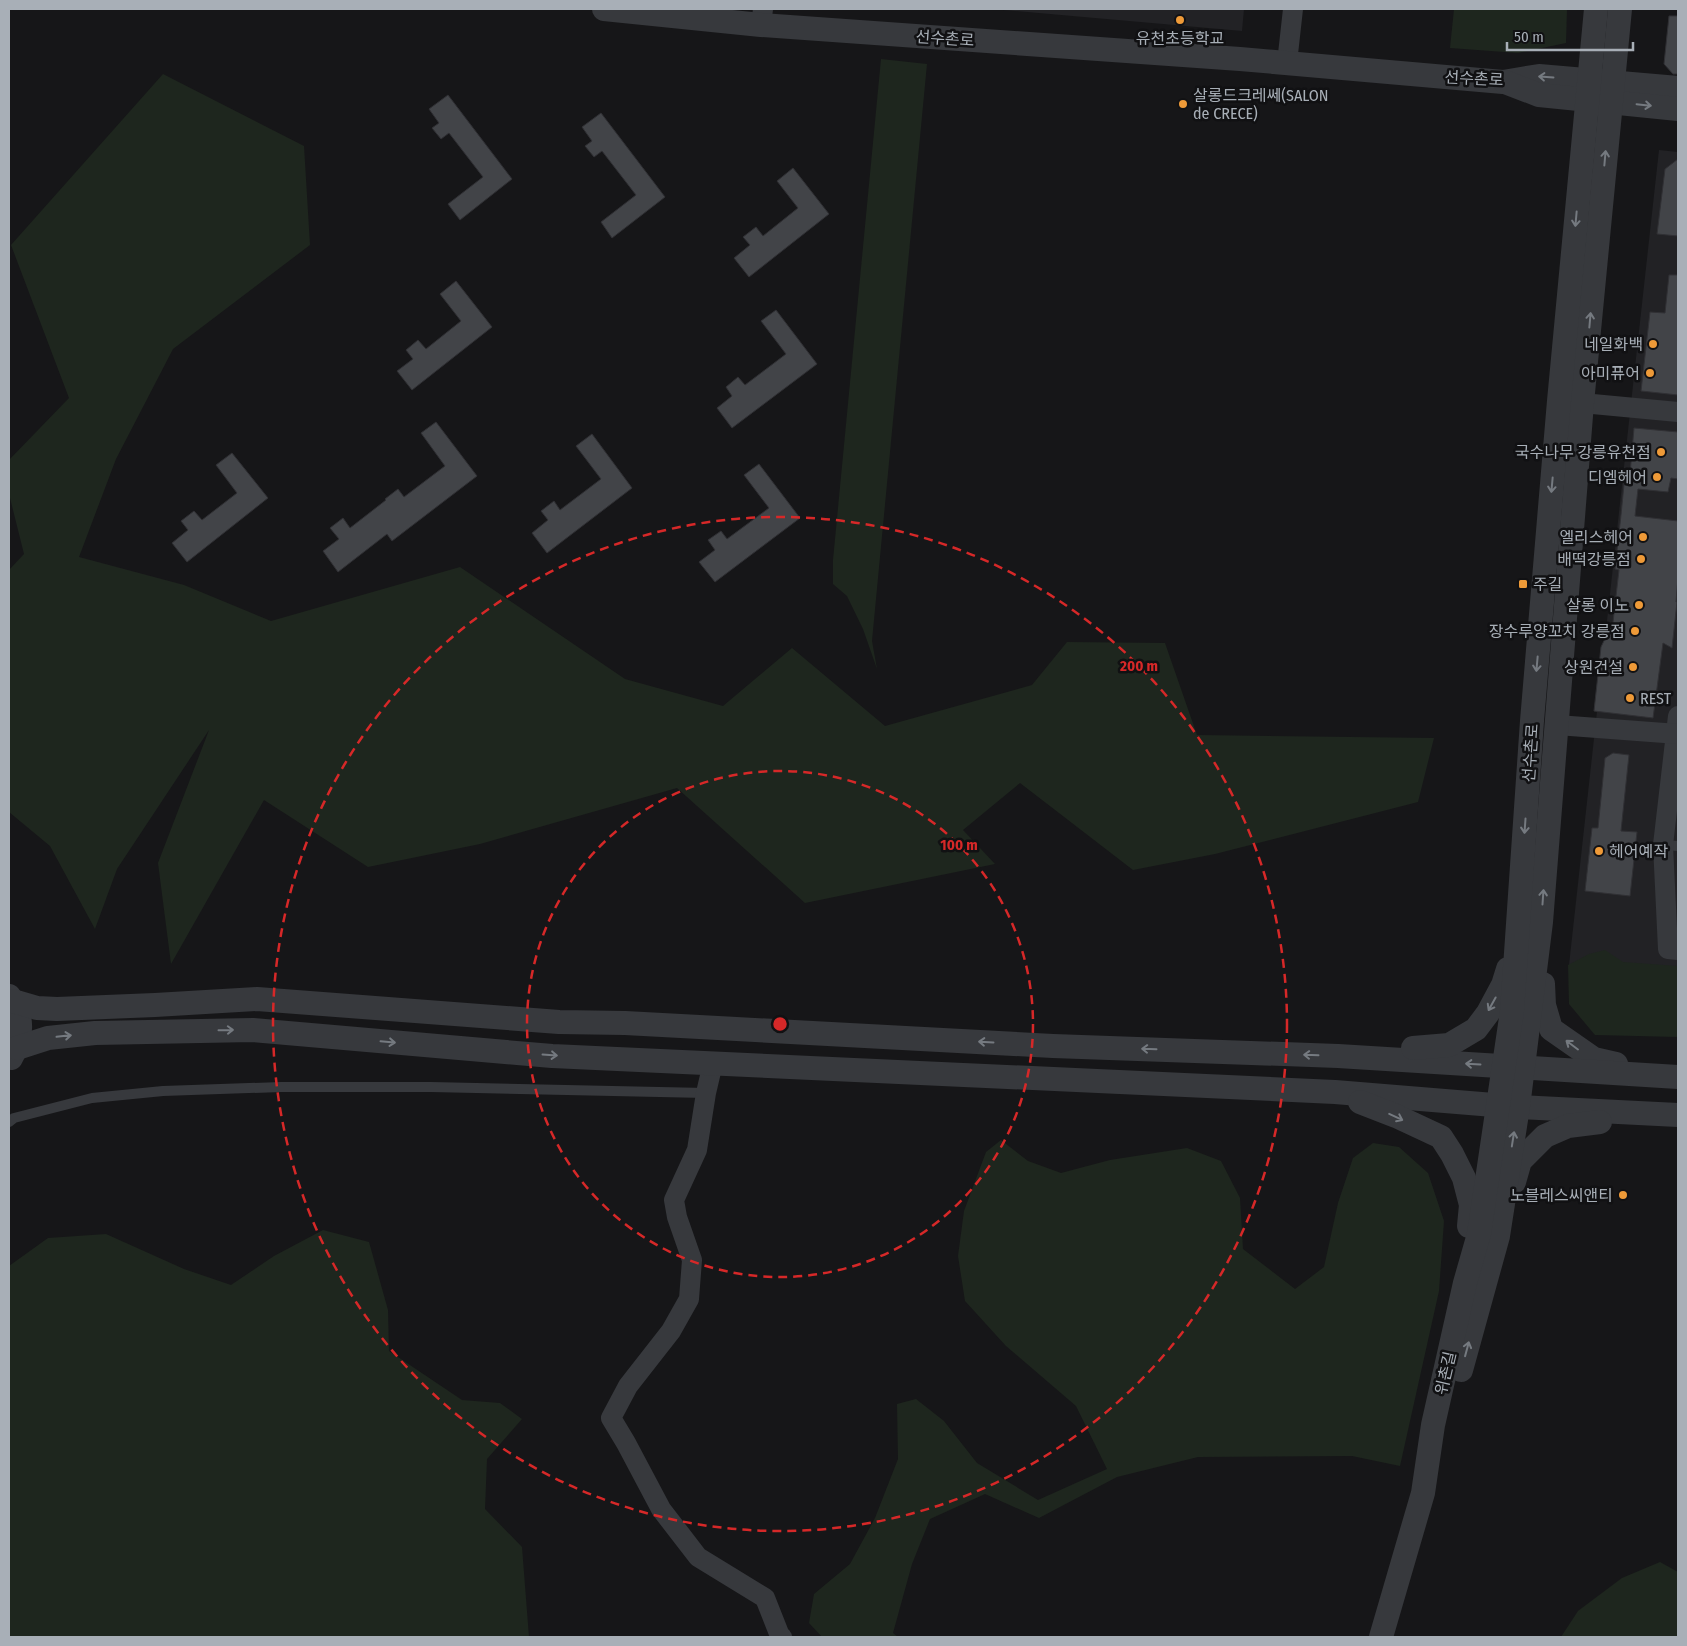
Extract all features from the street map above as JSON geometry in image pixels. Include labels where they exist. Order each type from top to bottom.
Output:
[{"type":"street","name":"선수촌로","points":[[604,9],[762,17],[1503,82],[1539,94],[1600,91]]},
{"type":"street","points":[[1287,63],[1293,9]]},
{"type":"street","points":[[1596,9],[1600,91]]},
{"type":"street","points":[[1600,91],[1620,9]]},
{"type":"street","points":[[1600,91],[1678,88]]},
{"type":"street","name":"선수촌로","points":[[1513,1066],[1512,1011],[1532,721],[1559,401],[1600,91]]},
{"type":"street","name":"선수촌로","points":[[1508,1106],[1513,1066],[1541,922],[1582,404],[1600,91]]},
{"type":"street","points":[[1600,91],[1678,109]]},
{"type":"street","points":[[1559,401],[1678,412]]},
{"type":"street","points":[[1556,726],[1678,728],[1671,845],[1668,949],[1678,950]]},
{"type":"street","points":[[1541,922],[1544,1005],[1551,1029],[1594,1059],[1673,1076]]},
{"type":"street","points":[[1338,1056],[1449,1045],[1476,1029],[1488,1013],[1503,985],[1517,943]]},
{"type":"street","points":[[11,998],[37,1008],[155,1006],[257,999],[559,1022],[625,1023],[1053,1046],[1338,1056],[1673,1076]]},
{"type":"street","points":[[11,998],[18,1012],[21,1024],[20,1037],[13,1055]]},
{"type":"street","points":[[13,1055],[48,1038],[95,1033],[253,1030],[552,1056],[1335,1092],[1508,1106],[1674,1115]]},
{"type":"street","points":[[713,1064],[706,1093],[697,1150],[674,1200],[677,1217],[692,1260],[689,1299],[672,1331],[628,1386],[611,1418],[661,1509],[698,1557],[765,1598],[782,1637]]},
{"type":"street","points":[[1335,1092],[1396,1116],[1441,1137],[1464,1178],[1471,1205],[1466,1247],[1465,1283]]},
{"type":"street","points":[[1498,1236],[1508,1106]]},
{"type":"street","name":"위촌길","points":[[1380,1637],[1423,1493],[1433,1425],[1508,1106]]},
{"type":"street","points":[[1433,1425],[1460,1375],[1520,1161],[1545,1136],[1568,1126],[1674,1115]]},
{"type":"lane","points":[[9,1122],[14,1118],[92,1098],[163,1091],[281,1087],[431,1087],[706,1093]]},
{"type":"shaded area","name":"유천초등학교","points":[[992,9],[1244,9],[1242,31]]},
{"type":"shaded area","points":[[1454,9],[1567,9],[1566,43],[1518,53],[1450,48]]},
{"type":"shaded area","points":[[881,59],[927,64],[872,641],[877,669],[863,629],[847,596],[833,584],[833,560]]},
{"type":"shaded area","points":[[163,74],[304,146],[310,245],[173,349],[116,459],[79,557],[184,585],[271,621],[460,567],[625,679],[723,706],[792,648],[885,726],[1032,685],[1067,642],[1165,643],[1197,735],[1434,738],[1418,802],[1215,854],[1133,870],[1020,783],[963,830],[995,864],[805,903],[677,788],[480,844],[368,867],[264,800],[171,964],[158,863],[209,730],[117,869],[95,929],[50,846],[9,812],[9,570],[24,554],[9,494],[9,460],[69,398],[11,245]]},
{"type":"shaded area","points":[[1659,150],[1678,152],[1678,970],[1569,965]]},
{"type":"shaded area","points":[[1605,950],[1623,962],[1678,966],[1678,1037],[1595,1035],[1569,1004],[1568,965],[1589,954]]},
{"type":"shaded area","points":[[1001,1140],[1028,1161],[1061,1173],[1110,1160],[1187,1148],[1221,1161],[1240,1198],[1243,1249],[1295,1289],[1324,1267],[1338,1203],[1353,1158],[1373,1143],[1399,1147],[1428,1173],[1444,1221],[1439,1291],[1400,1466],[1352,1456],[1198,1457],[1117,1477],[1039,1518],[985,1494],[930,1519],[912,1564],[893,1633],[898,1637],[822,1637],[809,1623],[814,1594],[850,1564],[875,1518],[898,1459],[897,1404],[916,1399],[944,1421],[977,1463],[1038,1500],[1107,1469],[1076,1406],[1006,1346],[965,1301],[958,1256],[964,1211],[986,1152]]},
{"type":"shaded area","points":[[323,1230],[369,1242],[388,1310],[389,1351],[462,1400],[500,1403],[522,1419],[487,1459],[485,1509],[522,1547],[529,1637],[9,1637],[9,1266],[48,1238],[106,1234],[184,1269],[231,1285],[274,1256]]},
{"type":"shaded area","points":[[1660,1562],[1678,1572],[1678,1637],[1561,1637],[1578,1611],[1622,1578]]},
{"type":"building","points":[[1669,16],[1678,16],[1678,74],[1673,74],[1664,64]]},
{"type":"building","points":[[448,95],[512,179],[460,220],[448,204],[483,177],[449,133],[441,139],[432,128],[439,123],[429,109]]},
{"type":"building","points":[[601,113],[665,197],[612,238],[601,222],[636,195],[602,151],[594,157],[585,146],[592,141],[582,127]]},
{"type":"building","points":[[1678,159],[1678,236],[1657,234],[1665,169]]},
{"type":"building","points":[[793,168],[829,214],[749,277],[734,258],[750,245],[743,237],[756,227],[763,236],[798,208],[777,181]]},
{"type":"building","points":[[1669,275],[1678,275],[1678,395],[1641,391],[1650,312],[1665,313]]},
{"type":"building","points":[[456,281],[492,327],[412,390],[397,371],[413,359],[406,350],[418,340],[426,349],[461,321],[440,294]]},
{"type":"building","points":[[776,310],[817,364],[732,428],[717,408],[732,396],[726,387],[738,377],[745,385],[786,354],[761,321]]},
{"type":"building","points":[[436,422],[477,476],[392,541],[387,534],[338,572],[323,551],[339,539],[330,528],[343,518],[350,528],[398,489],[404,497],[445,466],[421,433]]},
{"type":"building","points":[[1634,428],[1678,432],[1678,479],[1671,478],[1668,492],[1638,489],[1635,516],[1678,521],[1677,602],[1672,648],[1663,643],[1653,718],[1594,711],[1601,647],[1613,622],[1619,570],[1615,569],[1625,474],[1630,474]]},
{"type":"building","points":[[592,434],[632,488],[547,553],[532,533],[548,520],[541,511],[554,501],[560,510],[601,479],[576,446]]},
{"type":"building","points":[[232,453],[268,498],[187,562],[172,543],[188,530],[181,521],[194,511],[202,520],[237,493],[216,465]]},
{"type":"building","points":[[759,464],[800,518],[715,582],[699,562],[715,550],[708,540],[721,531],[727,539],[769,508],[744,475]]},
{"type":"building","points":[[1613,753],[1629,755],[1621,831],[1637,832],[1630,896],[1585,891],[1592,828],[1598,828],[1605,758]]},
{"type":"place","name":"유천초등학교","points":[[1180,20]]},
{"type":"place","name":"살롱드크레쎄(SALON de CRECE)","points":[[1183,104]]},
{"type":"place","name":"네일화백","points":[[1653,344]]},
{"type":"place","name":"아미퓨어","points":[[1650,373]]},
{"type":"place","name":"국수나무 강릉유천점","points":[[1661,452]]},
{"type":"place","name":"디엠헤어","points":[[1657,477]]},
{"type":"place","name":"엘리스헤어","points":[[1643,537]]},
{"type":"place","name":"배떡강릉점","points":[[1641,559]]},
{"type":"place","name":"주길","points":[[1523,584]]},
{"type":"place","name":"살롱 이노","points":[[1639,605]]},
{"type":"place","name":"장수루양꼬치 강릉점","points":[[1635,631]]},
{"type":"place","name":"상원건설","points":[[1633,667]]},
{"type":"place","name":"REST","points":[[1630,698]]},
{"type":"place","name":"헤어예작","points":[[1599,851]]},
{"type":"place","name":"노블레스씨앤티","points":[[1623,1195]]}]
